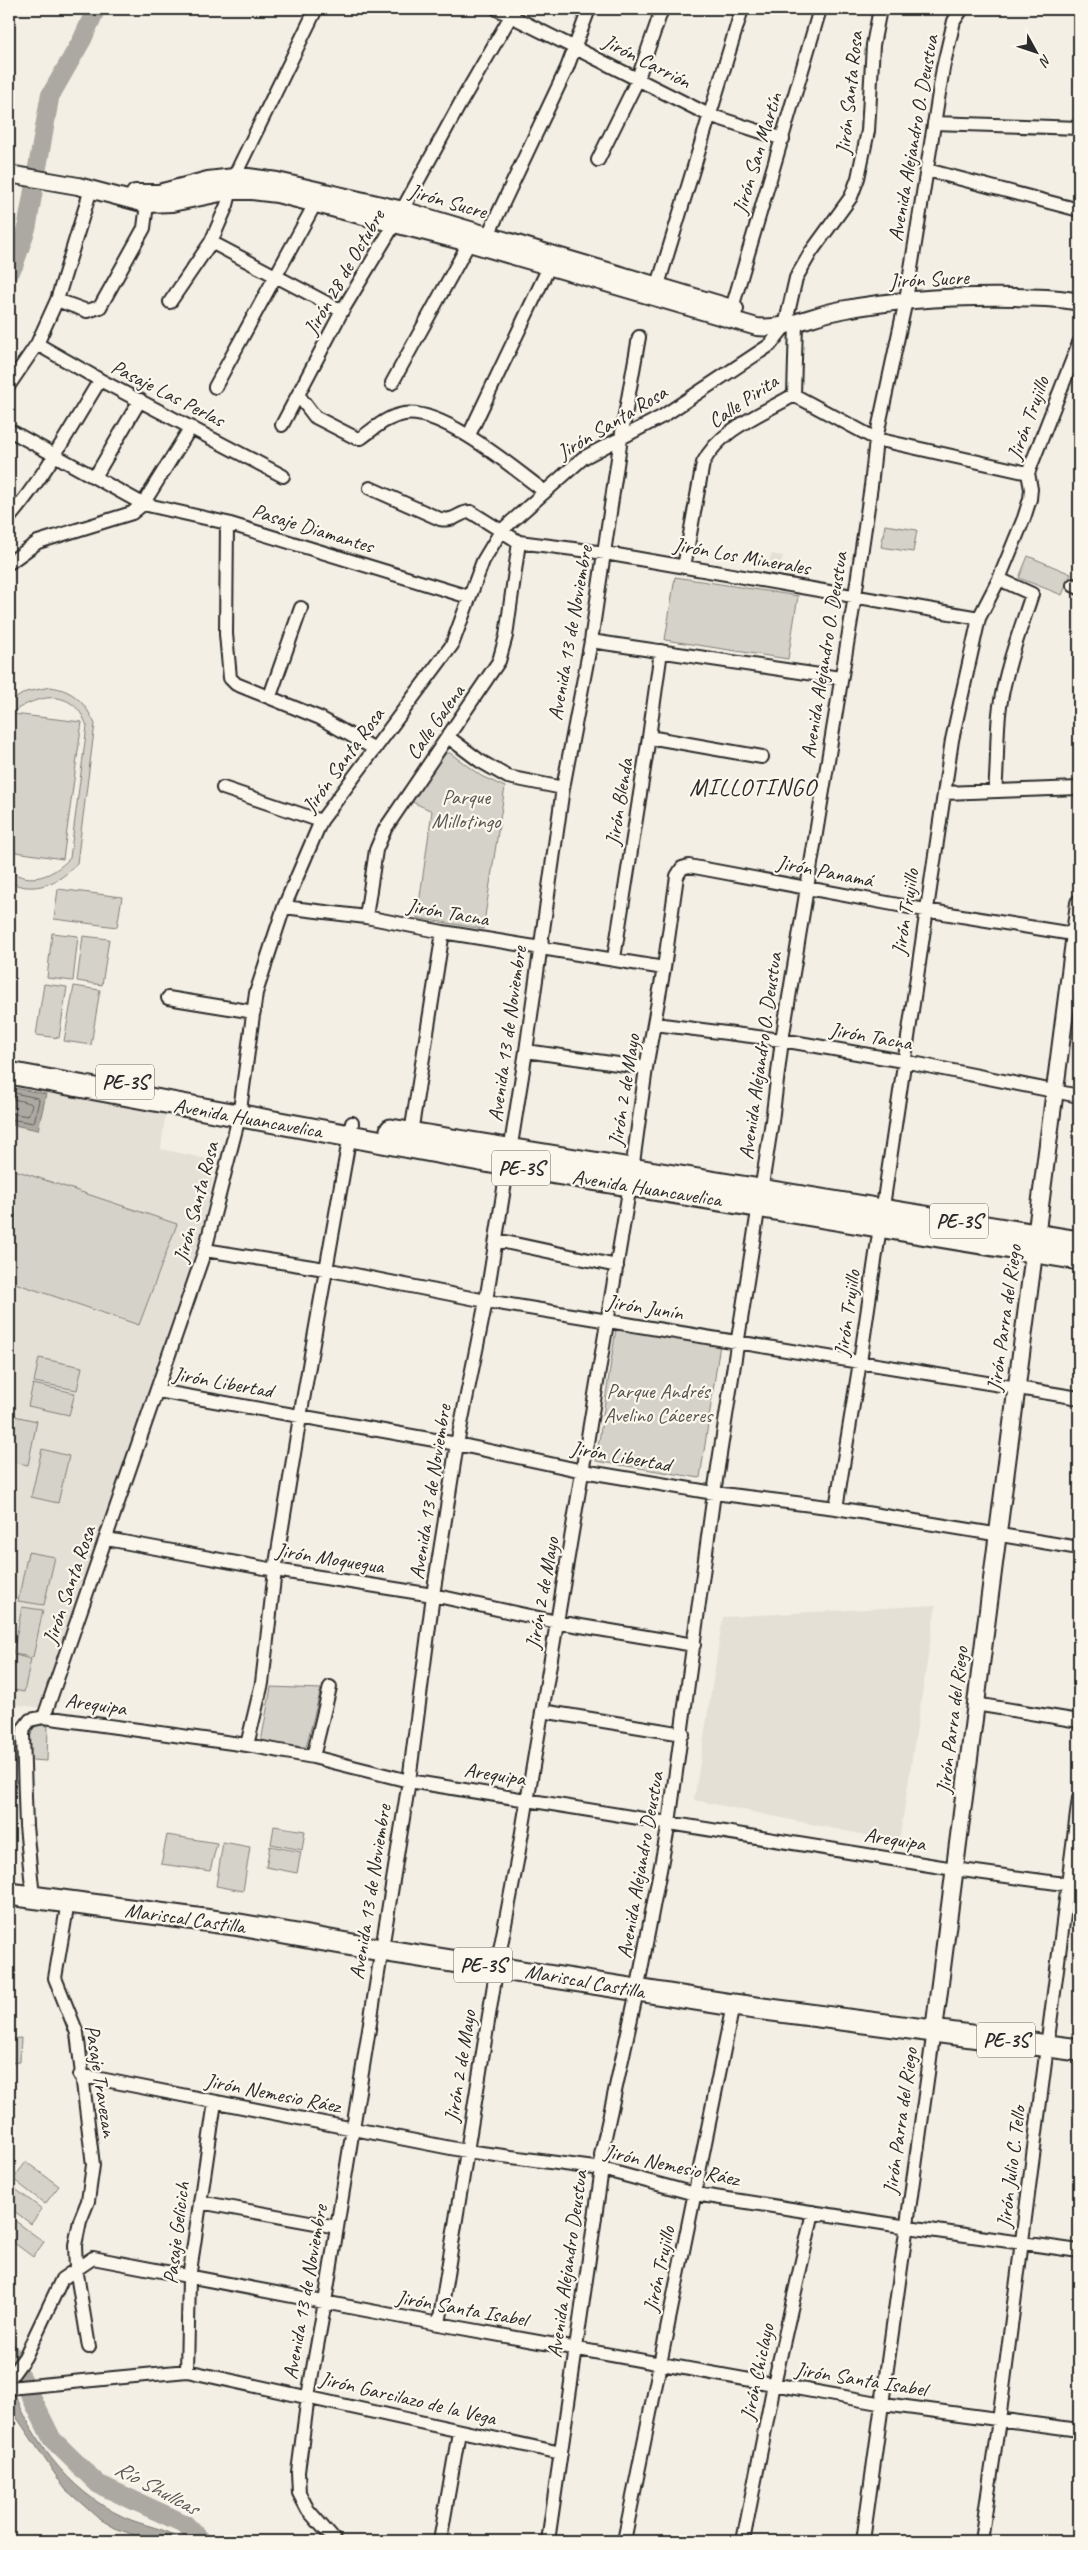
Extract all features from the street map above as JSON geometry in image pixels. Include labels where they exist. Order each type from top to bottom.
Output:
[{"type":"highway","name":"Avenida Huancavelica","points":[[9,1060],[240,1111]]},
{"type":"highway","name":"Avenida Huancavelica","points":[[9,1073],[1036,1243],[1079,1242]]},
{"type":"highway","name":"Avenida Huancavelica","points":[[351,1130],[411,1133],[509,1157]]},
{"type":"highway","name":"Avenida Huancavelica","points":[[1036,1243],[1079,1259]]},
{"type":"highway","name":"PE-3S","points":[[9,1894],[33,1897]]},
{"type":"highway","name":"Mariscal Castilla","points":[[33,1897],[234,1924],[381,1950],[497,1966],[733,2005],[1079,2050]]},
{"type":"street","points":[[170,302],[211,242],[232,184],[316,9]]},
{"type":"street","name":"Jirón Carrión","points":[[497,9],[514,13],[637,81],[709,115],[783,139]]},
{"type":"street","points":[[488,235],[576,47],[589,9]]},
{"type":"street","points":[[598,160],[637,81],[662,9]]},
{"type":"street","points":[[658,285],[742,9]]},
{"type":"street","name":"Jirón San Martín","points":[[732,308],[820,9]]},
{"type":"street","name":"Jirón Santa Rosa","points":[[44,1717],[107,1539],[205,1250],[240,1111],[256,993],[284,907],[321,822],[452,644],[483,561],[501,531],[583,458],[663,416],[770,345],[791,325],[796,278],[811,252],[851,198],[858,178],[868,131],[873,45],[880,9]]},
{"type":"street","name":"Avenida Alejandro O. Deustua","points":[[737,1342],[806,887],[855,596],[876,440],[906,300],[945,58],[954,21],[962,9]]},
{"type":"street","name":"Jirón 28 de Octubre","points":[[282,425],[299,396],[342,311],[399,216],[461,102],[514,13]]},
{"type":"street","points":[[934,123],[1079,128]]},
{"type":"street","points":[[927,170],[1079,210]]},
{"type":"street","name":"Jirón Sucre","points":[[9,174],[172,202],[232,184],[248,177],[277,181],[399,216],[469,242],[549,267],[757,327],[770,329],[791,325],[837,310],[906,300],[991,297],[1063,298],[1079,302]]},
{"type":"street","name":"Jirón Sucre","points":[[232,184],[315,204],[399,216],[488,235],[791,325]]},
{"type":"street","points":[[9,386],[37,344],[57,300],[85,188]]},
{"type":"street","points":[[57,300],[87,312],[100,307],[144,228],[147,199]]},
{"type":"street","points":[[215,387],[275,274],[315,204]]},
{"type":"street","points":[[211,242],[275,274],[342,311]]},
{"type":"street","points":[[392,383],[469,242]]},
{"type":"street","points":[[469,435],[549,267]]},
{"type":"street","name":"Calle Pirita","points":[[684,567],[702,463],[708,452],[723,436],[794,395],[791,325]]},
{"type":"street","name":"Avenida 13 de Noviembre","points":[[335,2541],[308,2510],[298,2492],[298,2472],[308,2396],[338,2227],[409,1781],[433,1595],[457,1444],[486,1301],[526,1051],[563,788],[591,640],[621,438],[639,337]]},
{"type":"street","name":"Jirón Trujillo","points":[[836,1508],[860,1362],[925,910],[952,740],[979,618],[999,579],[1024,518],[1031,489],[1028,472],[1079,343]]},
{"type":"street","name":"Pasaje Las Perlas","points":[[37,344],[100,380],[283,476]]},
{"type":"street","points":[[9,518],[26,498],[55,455],[100,380]]},
{"type":"street","points":[[794,395],[876,440],[1028,472]]},
{"type":"street","points":[[299,396],[315,417],[356,438],[361,438],[383,420],[406,414],[428,417],[469,435],[544,491]]},
{"type":"street","points":[[96,477],[140,400]]},
{"type":"street","points":[[9,563],[38,542],[127,516],[143,504],[191,427]]},
{"type":"street","name":"Pasaje Diamantes","points":[[9,430],[143,504],[227,523],[469,597]]},
{"type":"street","name":"Jirón Los Minerales","points":[[370,488],[440,519],[451,520],[471,512],[519,542],[604,553],[979,618]]},
{"type":"street","points":[[227,523],[225,588],[228,673],[236,684],[270,696],[320,718],[375,749]]},
{"type":"street","name":"Calle Galena","points":[[366,917],[378,842],[499,661],[506,636],[519,542]]},
{"type":"street","points":[[995,792],[1002,699],[1012,654],[1032,594],[999,579]]},
{"type":"street","points":[[270,696],[301,608]]},
{"type":"street","points":[[591,640],[840,678]]},
{"type":"street","name":"Jirón Blenda","points":[[614,958],[661,651]]},
{"type":"street","points":[[448,737],[480,761],[508,777],[563,788]]},
{"type":"street","points":[[649,737],[762,756]]},
{"type":"street","points":[[223,788],[321,822]]},
{"type":"street","points":[[944,794],[1079,788]]},
{"type":"street","name":"Jirón Panamá","points":[[682,868],[689,866],[925,910],[1077,934]]},
{"type":"street","name":"Jirón 2 de Mayo","points":[[439,2324],[497,1966],[528,1800],[632,1177],[646,1068],[655,1024],[677,876],[682,868]]},
{"type":"street","name":"Jirón Parra del Riego","points":[[863,2541],[884,2404],[934,2030],[996,1533],[1077,934],[1079,903]]},
{"type":"street","name":"Jirón Tacna","points":[[284,907],[366,917],[442,932],[614,958],[664,968]]},
{"type":"street","points":[[411,1133],[442,932]]},
{"type":"street","points":[[168,998],[254,1012]]},
{"type":"street","name":"Jirón Tacna","points":[[655,1024],[782,1040],[903,1061],[1056,1093],[1079,1096]]},
{"type":"street","points":[[526,1051],[646,1068]]},
{"type":"street","points":[[247,1745],[264,1674],[275,1570],[324,1269],[351,1130]]},
{"type":"street","points":[[496,1240],[617,1266]]},
{"type":"street","name":"Jirón Junín","points":[[205,1250],[324,1269],[486,1301],[1079,1398]]},
{"type":"street","name":"Avenida Alejandro Deustua","points":[[548,2541],[602,2169],[601,2156],[637,1990],[669,1823],[683,1734],[714,1493],[737,1342]]},
{"type":"street","name":"Jirón Libertad","points":[[158,1391],[457,1444],[583,1471],[714,1493],[836,1508],[1079,1548]]},
{"type":"street","name":"Jirón Moquegua","points":[[107,1539],[275,1570],[433,1595],[557,1622],[694,1645]]},
{"type":"street","points":[[313,1757],[330,1687]]},
{"type":"street","points":[[975,1704],[1079,1721]]},
{"type":"street","points":[[542,1711],[683,1734]]},
{"type":"street","name":"Arequipa","points":[[33,1897],[26,1826],[23,1735],[24,1728],[30,1720],[44,1717],[247,1745],[313,1757],[409,1781],[954,1869],[1074,1886]]},
{"type":"street","name":"Jirón Julio C. Tello","points":[[980,2541],[999,2420],[1047,2046],[1074,1886],[1079,1798]]},
{"type":"street","name":"Pasaje Travezan","points":[[68,1902],[55,1978],[77,2033],[80,2075],[93,2165],[88,2201],[80,2221],[75,2244],[76,2268],[89,2347]]},
{"type":"street","name":"Jirón Trujillo","points":[[624,2541],[733,2005]]},
{"type":"street","name":"Jirón Nemesio Ráez","points":[[80,2075],[466,2151],[602,2169],[695,2194],[1079,2251]]},
{"type":"street","name":"Pasaje Gelicich","points":[[187,2371],[189,2278],[215,2102]]},
{"type":"street","points":[[200,2202],[338,2227]]},
{"type":"street","name":"Jirón Chiclayo","points":[[743,2541],[774,2384],[813,2212]]},
{"type":"street","name":"Jirón Santa Isabel","points":[[9,2379],[25,2358],[62,2279],[92,2258],[189,2278],[884,2404],[1079,2430]]},
{"type":"street","name":"Jirón Garcilazo de la Vega","points":[[9,2388],[187,2371],[308,2396],[459,2432],[561,2452]]},
{"type":"street","points":[[440,2541],[459,2432]]},
{"type":"shaded area","points":[[771,554],[783,556],[779,577],[767,576]]},
{"type":"shaded area","points":[[9,1080],[166,1109],[161,1149],[216,1161],[201,1238],[160,1355],[44,1708],[9,1704],[13,1625],[9,1617]]},
{"type":"shaded area","points":[[936,1605],[899,1842],[694,1800],[723,1617]]},
{"type":"green space","points":[[885,525],[917,530],[913,552],[881,547]]},
{"type":"green space","points":[[1028,556],[1071,574],[1062,595],[1019,578]]},
{"type":"green space","points":[[675,577],[798,596],[788,659],[665,640]]},
{"type":"green space","points":[[50,687],[72,694],[83,704],[95,724],[77,863],[63,877],[46,885],[27,887],[9,882],[9,871],[34,878],[57,870],[70,858],[87,726],[81,713],[73,705],[64,700],[44,698],[11,713],[9,728],[9,702],[26,692]]},
{"type":"green space","points":[[13,714],[82,722],[63,859],[9,851],[9,741]]},
{"type":"green space","name":"Parque Millotingo","points":[[446,753],[450,753],[481,776],[505,787],[483,929],[417,918],[432,811],[408,800]]},
{"type":"green space","points":[[58,889],[122,897],[117,927],[54,919]]},
{"type":"green space","points":[[52,933],[78,936],[73,981],[47,978]]},
{"type":"green space","points":[[83,936],[109,939],[102,985],[77,981]]},
{"type":"green space","points":[[44,984],[67,987],[59,1038],[36,1035]]},
{"type":"green space","points":[[74,986],[100,990],[91,1045],[64,1041]]},
{"type":"green space","points":[[9,1168],[177,1224],[139,1325],[9,1281]]},
{"type":"green space","name":"Parque Andrés Avelino Cáceres","points":[[616,1329],[720,1344],[700,1478],[596,1461]]},
{"type":"green space","points":[[39,1358],[82,1367],[77,1390],[34,1382]]},
{"type":"green space","points":[[33,1384],[75,1393],[69,1415],[28,1406]]},
{"type":"green space","points":[[10,1415],[37,1421],[28,1465],[9,1461]]},
{"type":"green space","points":[[42,1449],[69,1456],[58,1503],[31,1497]]},
{"type":"green space","points":[[28,1552],[55,1557],[44,1605],[18,1601]]},
{"type":"green space","points":[[22,1607],[43,1610],[33,1657],[13,1654]]},
{"type":"green space","points":[[15,1655],[31,1659],[24,1692],[9,1689]]},
{"type":"green space","points":[[271,1687],[321,1689],[306,1747],[261,1742]]},
{"type":"green space","points":[[38,1725],[48,1726],[47,1761],[31,1760],[32,1731]]},
{"type":"green space","points":[[274,1826],[305,1831],[302,1850],[271,1844]]},
{"type":"green space","points":[[167,1835],[217,1843],[210,1871],[161,1864]]},
{"type":"green space","points":[[223,1842],[250,1847],[243,1891],[216,1886]]},
{"type":"green space","points":[[270,1846],[301,1852],[297,1873],[266,1867]]},
{"type":"green space","points":[[21,2038],[20,2062],[9,2063],[9,2039]]},
{"type":"green space","points":[[26,2162],[59,2186],[45,2204],[13,2179]]},
{"type":"green space","points":[[10,2185],[42,2209],[31,2224],[9,2207]]},
{"type":"green space","points":[[10,2217],[44,2242],[33,2257],[9,2239]]},
{"type":"water","points":[[9,1087],[46,1094],[38,1130],[9,1124]]},
{"type":"water","points":[[9,2376],[17,2398],[38,2440],[67,2477],[103,2506],[131,2520],[170,2533],[184,2541],[150,2541],[115,2528],[98,2518],[65,2489],[9,2406]]},
{"type":"waterway","name":"Río Shullcas","points":[[9,272],[14,265],[27,227],[50,96],[82,40],[96,9]]},
{"type":"waterway","name":"Río Shullcas","points":[[9,2352],[52,2439],[98,2484],[185,2524],[202,2541]]},
{"type":"district","name":"MILLOTINGO","points":[[753,787]]}]
